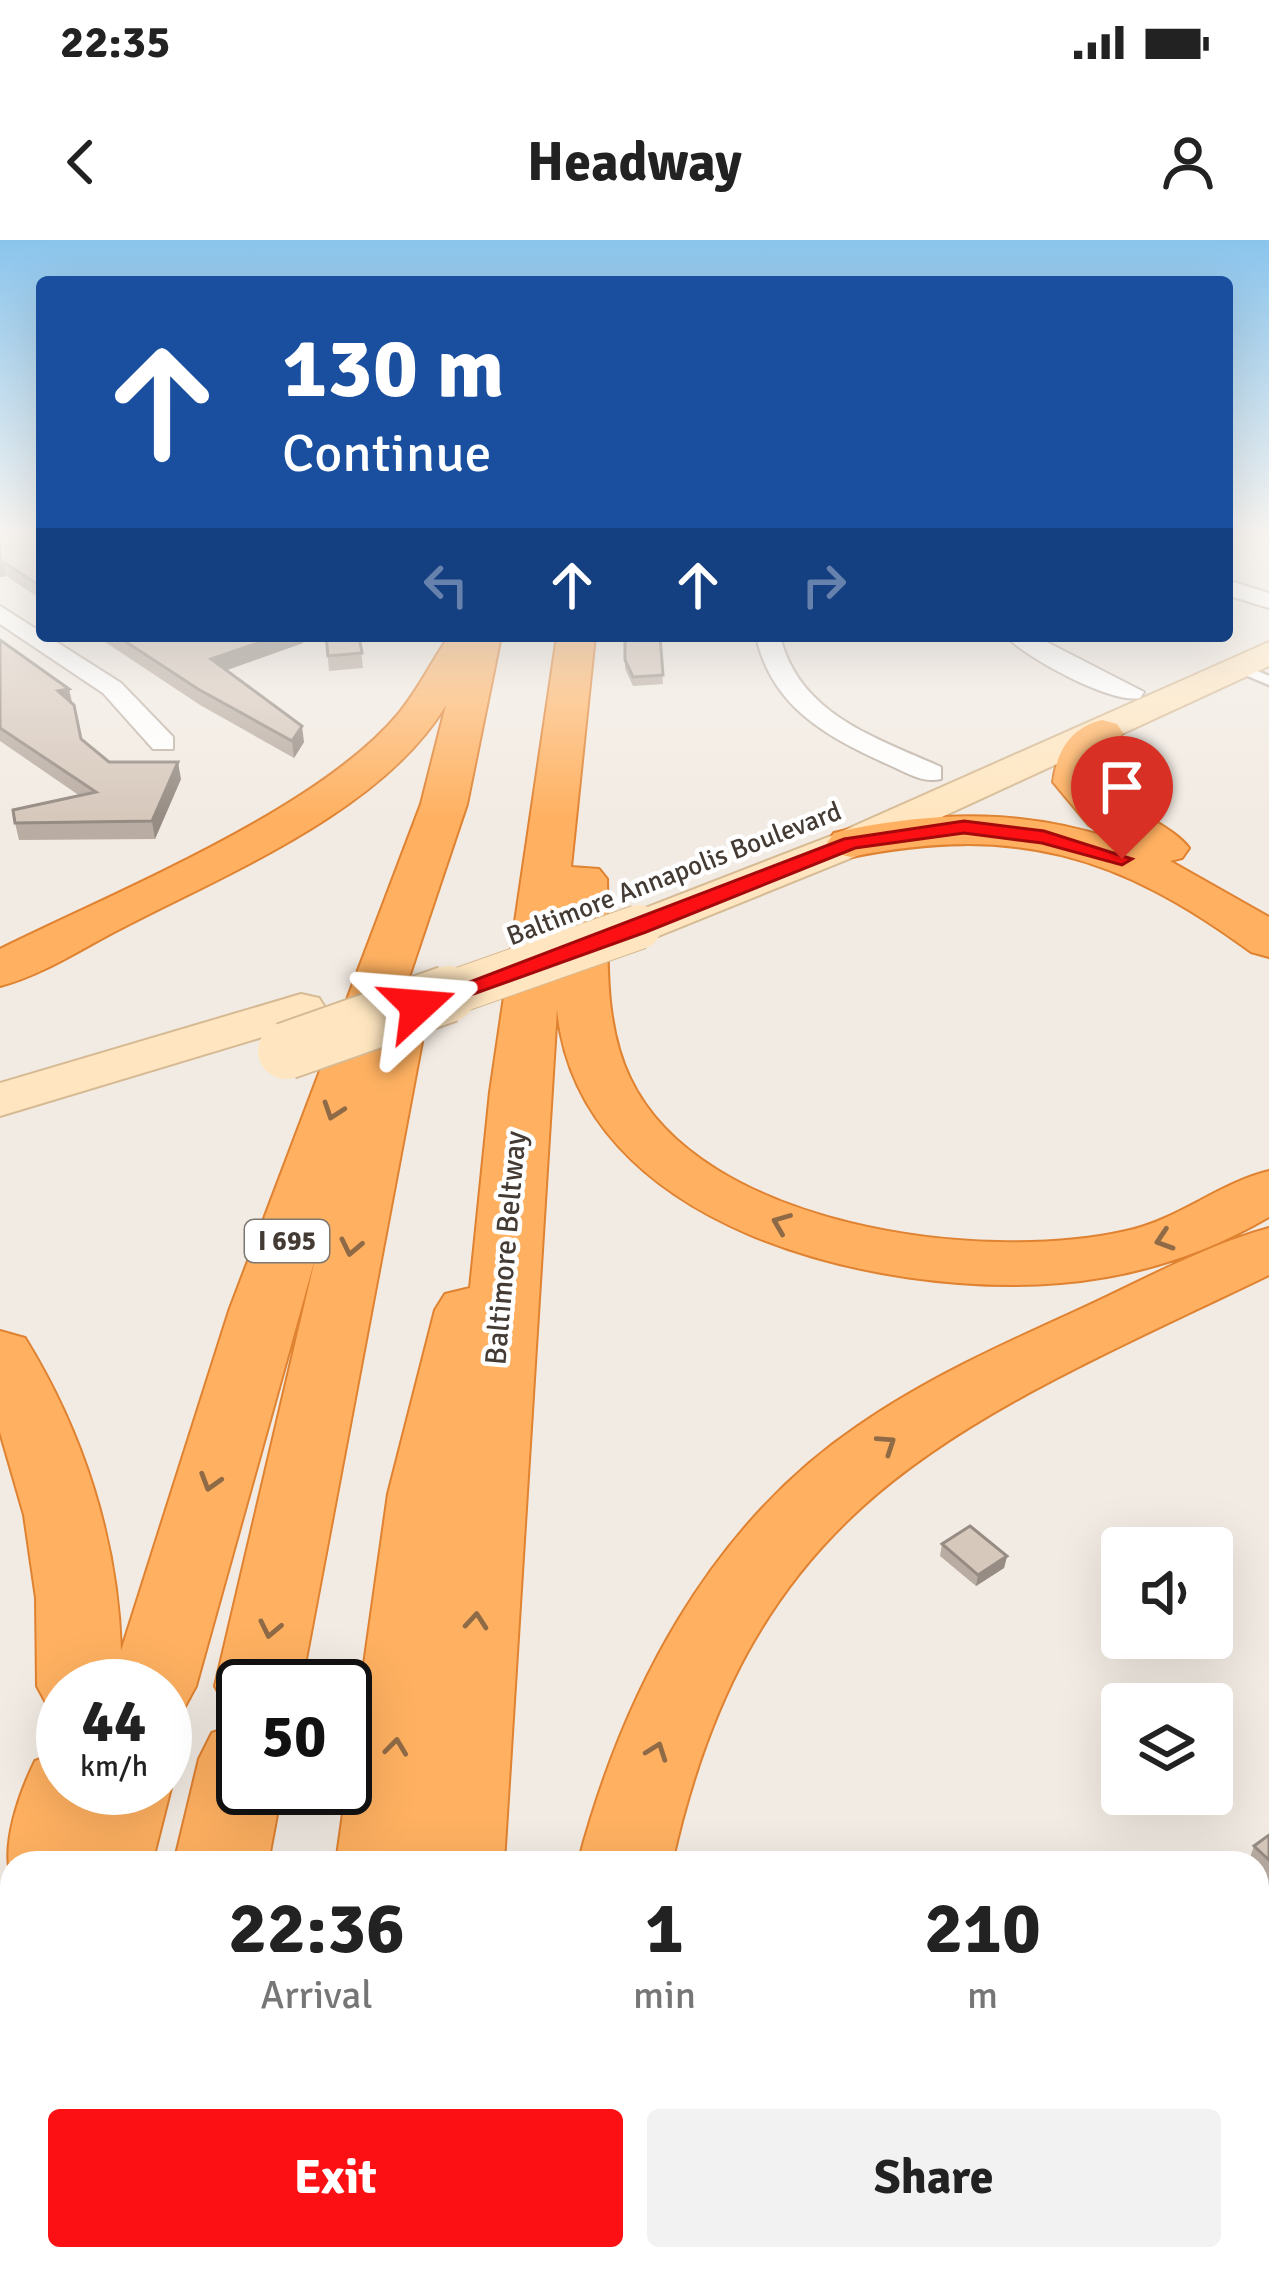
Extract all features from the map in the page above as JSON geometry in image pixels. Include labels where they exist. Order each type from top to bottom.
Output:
[{"type":"highway","points":[[6,968],[231,853],[352,781],[390,749],[436,696],[465,642]]},
{"type":"highway","name":"I 695","points":[[162,1659],[263,1311],[444,804],[481,642]]},
{"type":"highway","name":"Baltimore Beltway","points":[[458,1851],[519,1092],[575,642]]},
{"type":"highway","points":[[1102,734],[1078,755],[1075,782],[1084,799],[1179,855],[1269,900]]},
{"type":"highway","points":[[964,781],[1179,855]]},
{"type":"highway","points":[[964,781],[1214,903],[1269,941]]},
{"type":"highway","points":[[264,1659],[444,804]]},
{"type":"highway","points":[[552,822],[582,878],[585,983],[603,1084],[625,1118],[660,1154],[743,1208],[800,1231],[860,1246],[995,1263],[1125,1253],[1230,1215],[1269,1190]]},
{"type":"highway","points":[[850,843],[964,827],[1044,837],[1122,859]]},
{"type":"highway","points":[[384,1851],[426,1494],[519,1092]]},
{"type":"highway","points":[[627,1851],[663,1734],[703,1646],[760,1563],[809,1508],[871,1455],[940,1408],[1269,1249]]},
{"type":"highway","points":[[2,1360],[49,1459],[72,1539],[81,1604],[80,1659]]},
{"type":"highway","points":[[54,1851],[61,1815]]},
{"type":"highway","points":[[108,1851],[118,1815]]},
{"type":"highway","points":[[224,1851],[231,1815]]},
{"type":"main road","name":"Baltimore Annapolis Boulevard","points":[[639,909],[964,781],[1102,734],[1262,661]]},
{"type":"main road","name":"Baltimore Annapolis Boulevard","points":[[0,1140],[293,1030],[639,909],[850,843],[1131,692],[1262,661]]},
{"type":"main road","name":"Baltimore Annapolis Boulevard","points":[[0,1100],[293,1030]]},
{"type":"street","points":[[43,642],[112,688],[163,743]]},
{"type":"street","points":[[769,642],[771,663],[797,700],[852,736],[964,781]]},
{"type":"street","points":[[1028,642],[1064,664],[1131,692]]},
{"type":"building","points":[[0,640],[69,689],[58,691],[74,705],[81,739],[109,762],[178,762],[152,821],[15,823],[13,810],[96,792],[0,728]]},
{"type":"building","points":[[126,642],[261,642],[211,659],[302,726],[292,741]]},
{"type":"building","points":[[327,642],[360,642],[362,653],[328,656]]},
{"type":"building","points":[[625,642],[660,642],[663,675],[633,677],[625,660]]},
{"type":"building","points":[[970,1526],[1007,1556],[978,1575],[942,1544]]},
{"type":"building","points":[[1269,1835],[1269,1851],[1254,1846]]},
{"type":"route","points":[[418,1006],[639,927],[850,843],[964,827],[1044,837],[1122,859]]}]
